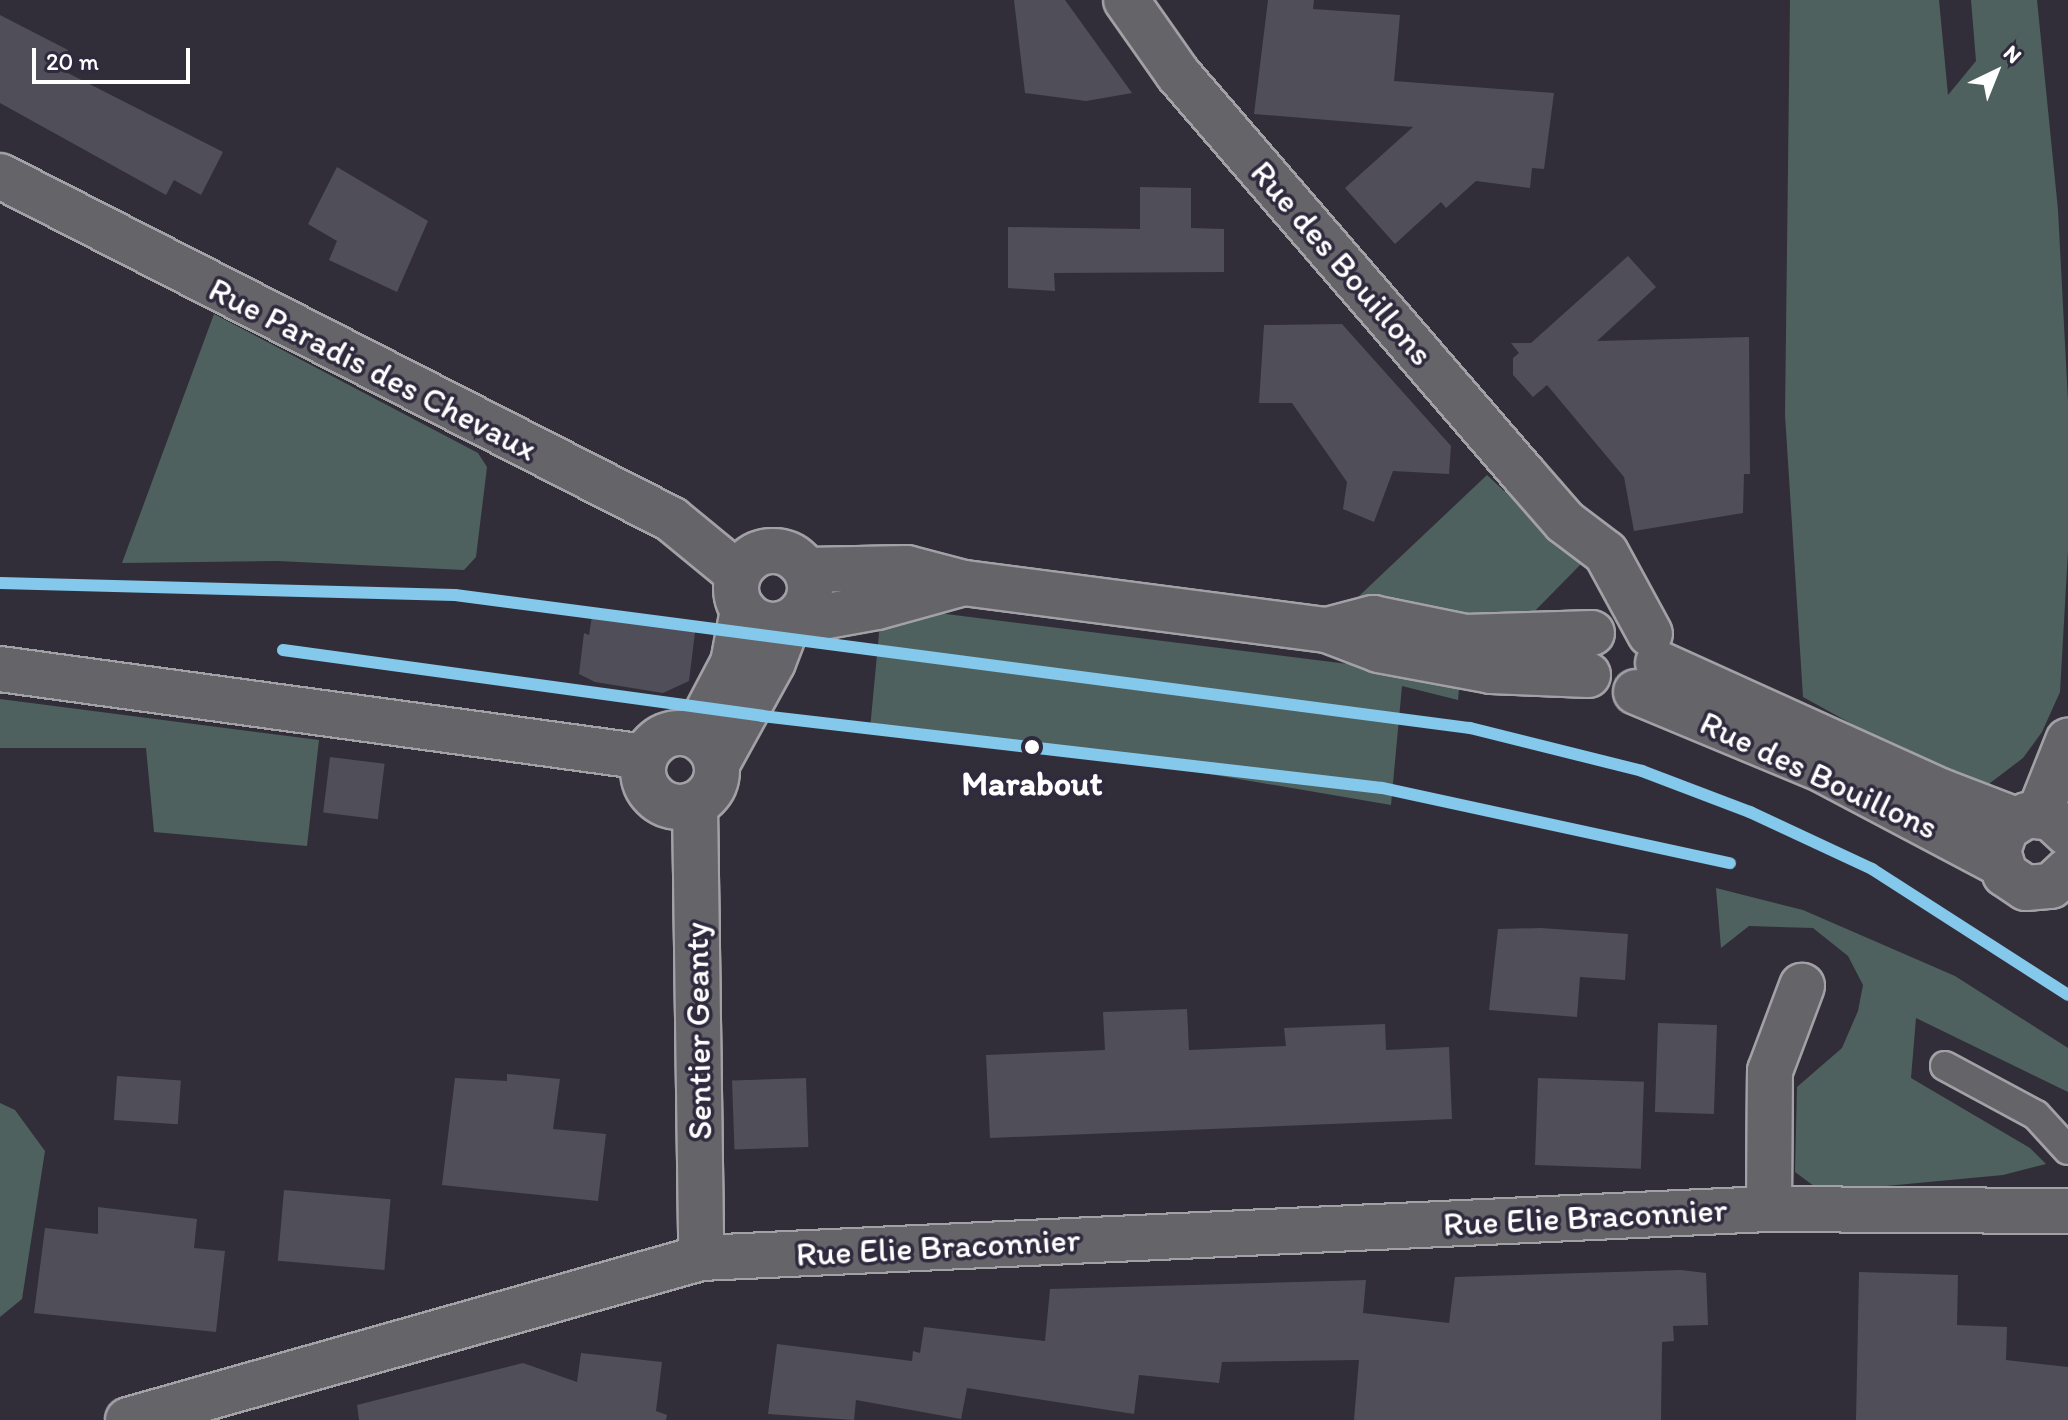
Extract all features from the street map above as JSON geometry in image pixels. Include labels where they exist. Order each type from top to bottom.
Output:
[{"type":"street","name":"Rue des Bouillons","points":[[1126,0],[1178,74],[1565,522],[1606,553],[1648,663],[1823,770],[1999,863],[2014,883],[2058,891]]},
{"type":"street","name":"Rue Paradis des Chevaux","points":[[0,176],[671,519],[740,592]]},
{"type":"street","name":"Rue des Bouillons","points":[[1565,522],[1595,644]]},
{"type":"street","points":[[706,750],[671,733],[645,757],[642,768],[650,792],[670,806],[695,804],[713,788],[706,750],[733,663],[744,563],[764,551],[788,554],[806,570],[810,593],[806,606],[788,623],[773,662],[706,750]]},
{"type":"street","points":[[806,570],[907,568],[964,583],[1327,630],[1373,618],[1466,637],[1595,644],[1636,622],[1648,663],[1611,694],[1595,644]]},
{"type":"street","points":[[740,592],[763,624],[788,623],[877,607],[964,583]]},
{"type":"street","name":"Rue des Bouillons","points":[[1648,663],[1943,792],[2041,823]]},
{"type":"street","points":[[0,669],[645,757]]},
{"type":"street","points":[[1999,863],[2000,838],[2041,823],[2068,741]]},
{"type":"street","name":"Sentier Geanty","points":[[695,804],[701,1258]]},
{"type":"street","name":"Rue Elie Braconnier","points":[[1769,1209],[1770,1071],[1802,986]]},
{"type":"street","name":"Rue Elie Braconnier","points":[[128,1420],[701,1258],[1769,1209],[2068,1211]]},
{"type":"lane","points":[[1945,1066],[2036,1115],[2068,1150]]},
{"type":"shaded area","points":[[1790,0],[1939,0],[1948,95],[1976,61],[1971,0],[2037,0],[2058,210],[2068,401],[2068,551],[2060,692],[2042,732],[2023,758],[1977,793],[1803,697],[1785,415]]},
{"type":"shaded area","points":[[214,314],[478,453],[487,467],[476,557],[464,570],[278,561],[122,563]]},
{"type":"shaded area","points":[[1487,475],[1582,563],[1527,619],[1486,633],[1359,596]]},
{"type":"shaded area","points":[[906,609],[1460,678],[1458,700],[1402,686],[1391,805],[1133,761],[870,729],[880,623]]},
{"type":"shaded area","points":[[0,699],[319,740],[307,846],[154,832],[146,748],[0,748]]},
{"type":"shaded area","points":[[1716,888],[1803,910],[1955,976],[2068,1048],[2068,1092],[1916,1018],[1911,1078],[2030,1148],[2046,1164],[2003,1175],[1822,1192],[1795,1172],[1797,1087],[1842,1048],[1858,1011],[1863,985],[1848,956],[1813,928],[1749,926],[1721,948]]},
{"type":"shaded area","points":[[0,1103],[15,1110],[45,1151],[22,1299],[0,1317]]},
{"type":"building","points":[[1014,0],[1065,0],[1132,93],[1086,101],[1025,93]]},
{"type":"building","points":[[1268,0],[1314,0],[1313,9],[1400,15],[1394,81],[1554,93],[1544,169],[1532,168],[1530,188],[1476,181],[1446,208],[1441,202],[1395,244],[1345,188],[1413,127],[1254,114]]},
{"type":"building","points":[[0,15],[68,50],[58,68],[223,152],[201,195],[174,180],[166,195],[0,103]]},
{"type":"building","points":[[337,167],[428,221],[397,292],[329,260],[337,241],[308,224]]},
{"type":"building","points":[[1140,187],[1191,188],[1191,228],[1224,229],[1224,272],[1054,273],[1055,291],[1008,288],[1008,227],[1140,229]]},
{"type":"building","points":[[1628,256],[1656,287],[1597,341],[1749,337],[1750,474],[1744,474],[1743,513],[1634,531],[1624,477],[1547,385],[1533,397],[1513,375],[1513,358],[1519,353],[1511,343],[1531,343]]},
{"type":"building","points":[[1342,324],[1451,446],[1449,474],[1393,471],[1374,522],[1343,509],[1347,482],[1292,403],[1259,403],[1264,325]]},
{"type":"building","points":[[592,616],[696,624],[689,681],[663,693],[595,682],[579,674],[584,633],[589,635]]},
{"type":"building","points":[[330,757],[385,764],[378,819],[323,813]]},
{"type":"building","points":[[1541,928],[1628,934],[1625,980],[1580,977],[1577,1017],[1489,1010],[1498,929]]},
{"type":"building","points":[[1187,1009],[1189,1050],[1286,1046],[1284,1028],[1385,1024],[1386,1050],[1449,1047],[1452,1119],[990,1138],[986,1055],[1105,1050],[1103,1012]]},
{"type":"building","points":[[1658,1023],[1717,1025],[1714,1114],[1655,1112]]},
{"type":"building","points":[[507,1074],[560,1079],[553,1129],[606,1134],[598,1201],[442,1185],[455,1078],[507,1081]]},
{"type":"building","points":[[117,1076],[181,1080],[178,1124],[114,1120]]},
{"type":"building","points":[[806,1078],[808,1147],[734,1150],[732,1081]]},
{"type":"building","points":[[1538,1078],[1644,1082],[1641,1169],[1535,1165]]},
{"type":"building","points":[[284,1190],[391,1199],[384,1270],[278,1261]]},
{"type":"building","points":[[98,1207],[197,1219],[194,1248],[225,1251],[216,1332],[34,1313],[45,1228],[98,1234]]},
{"type":"building","points":[[1681,1270],[1706,1273],[1708,1325],[1673,1326],[1674,1341],[1662,1342],[1661,1420],[1354,1420],[1359,1360],[1222,1362],[1219,1383],[1139,1375],[1134,1414],[967,1388],[961,1419],[856,1400],[854,1420],[768,1414],[777,1344],[912,1361],[913,1351],[920,1353],[924,1327],[1045,1341],[1050,1289],[1366,1280],[1363,1313],[1449,1323],[1455,1277]]},
{"type":"building","points":[[1859,1272],[1958,1275],[1957,1325],[2007,1327],[2006,1360],[2068,1367],[2068,1420],[1856,1420]]},
{"type":"building","points":[[581,1353],[662,1362],[656,1411],[667,1415],[666,1420],[359,1420],[357,1405],[523,1363],[577,1382]]},
{"type":"transit line","points":[[0,583],[455,595],[1470,728],[1642,771],[1750,812],[1872,869],[2068,995]]},
{"type":"transit line","points":[[283,650],[762,716],[1382,788],[1730,863]]},
{"type":"place","name":"Marabout","points":[[1032,747]]}]
